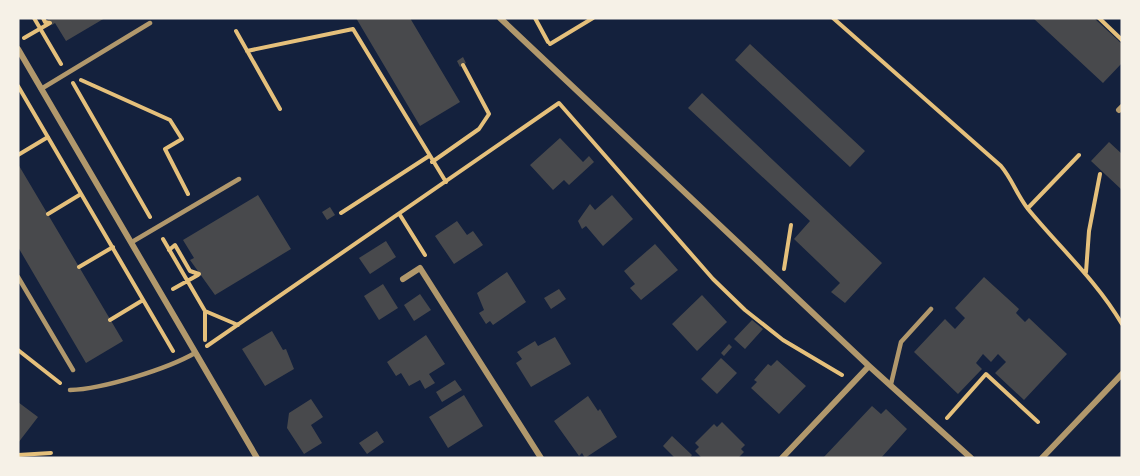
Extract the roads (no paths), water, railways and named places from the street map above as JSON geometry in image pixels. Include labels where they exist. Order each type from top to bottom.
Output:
[{"type":"street","points":[[500,18],[781,284],[971,458]]},
{"type":"street","points":[[18,49],[257,458]]},
{"type":"street","points":[[403,279],[420,268],[541,458]]},
{"type":"street","points":[[782,458],[869,366]]},
{"type":"street","points":[[1042,458],[1122,375]]},
{"type":"lane","points":[[41,88],[150,23]]},
{"type":"lane","points":[[132,242],[239,179]]},
{"type":"lane","points":[[18,277],[73,370]]},
{"type":"lane","points":[[891,384],[901,342],[931,309]]},
{"type":"lane","points":[[70,390],[88,389],[180,362],[195,353]]}]
